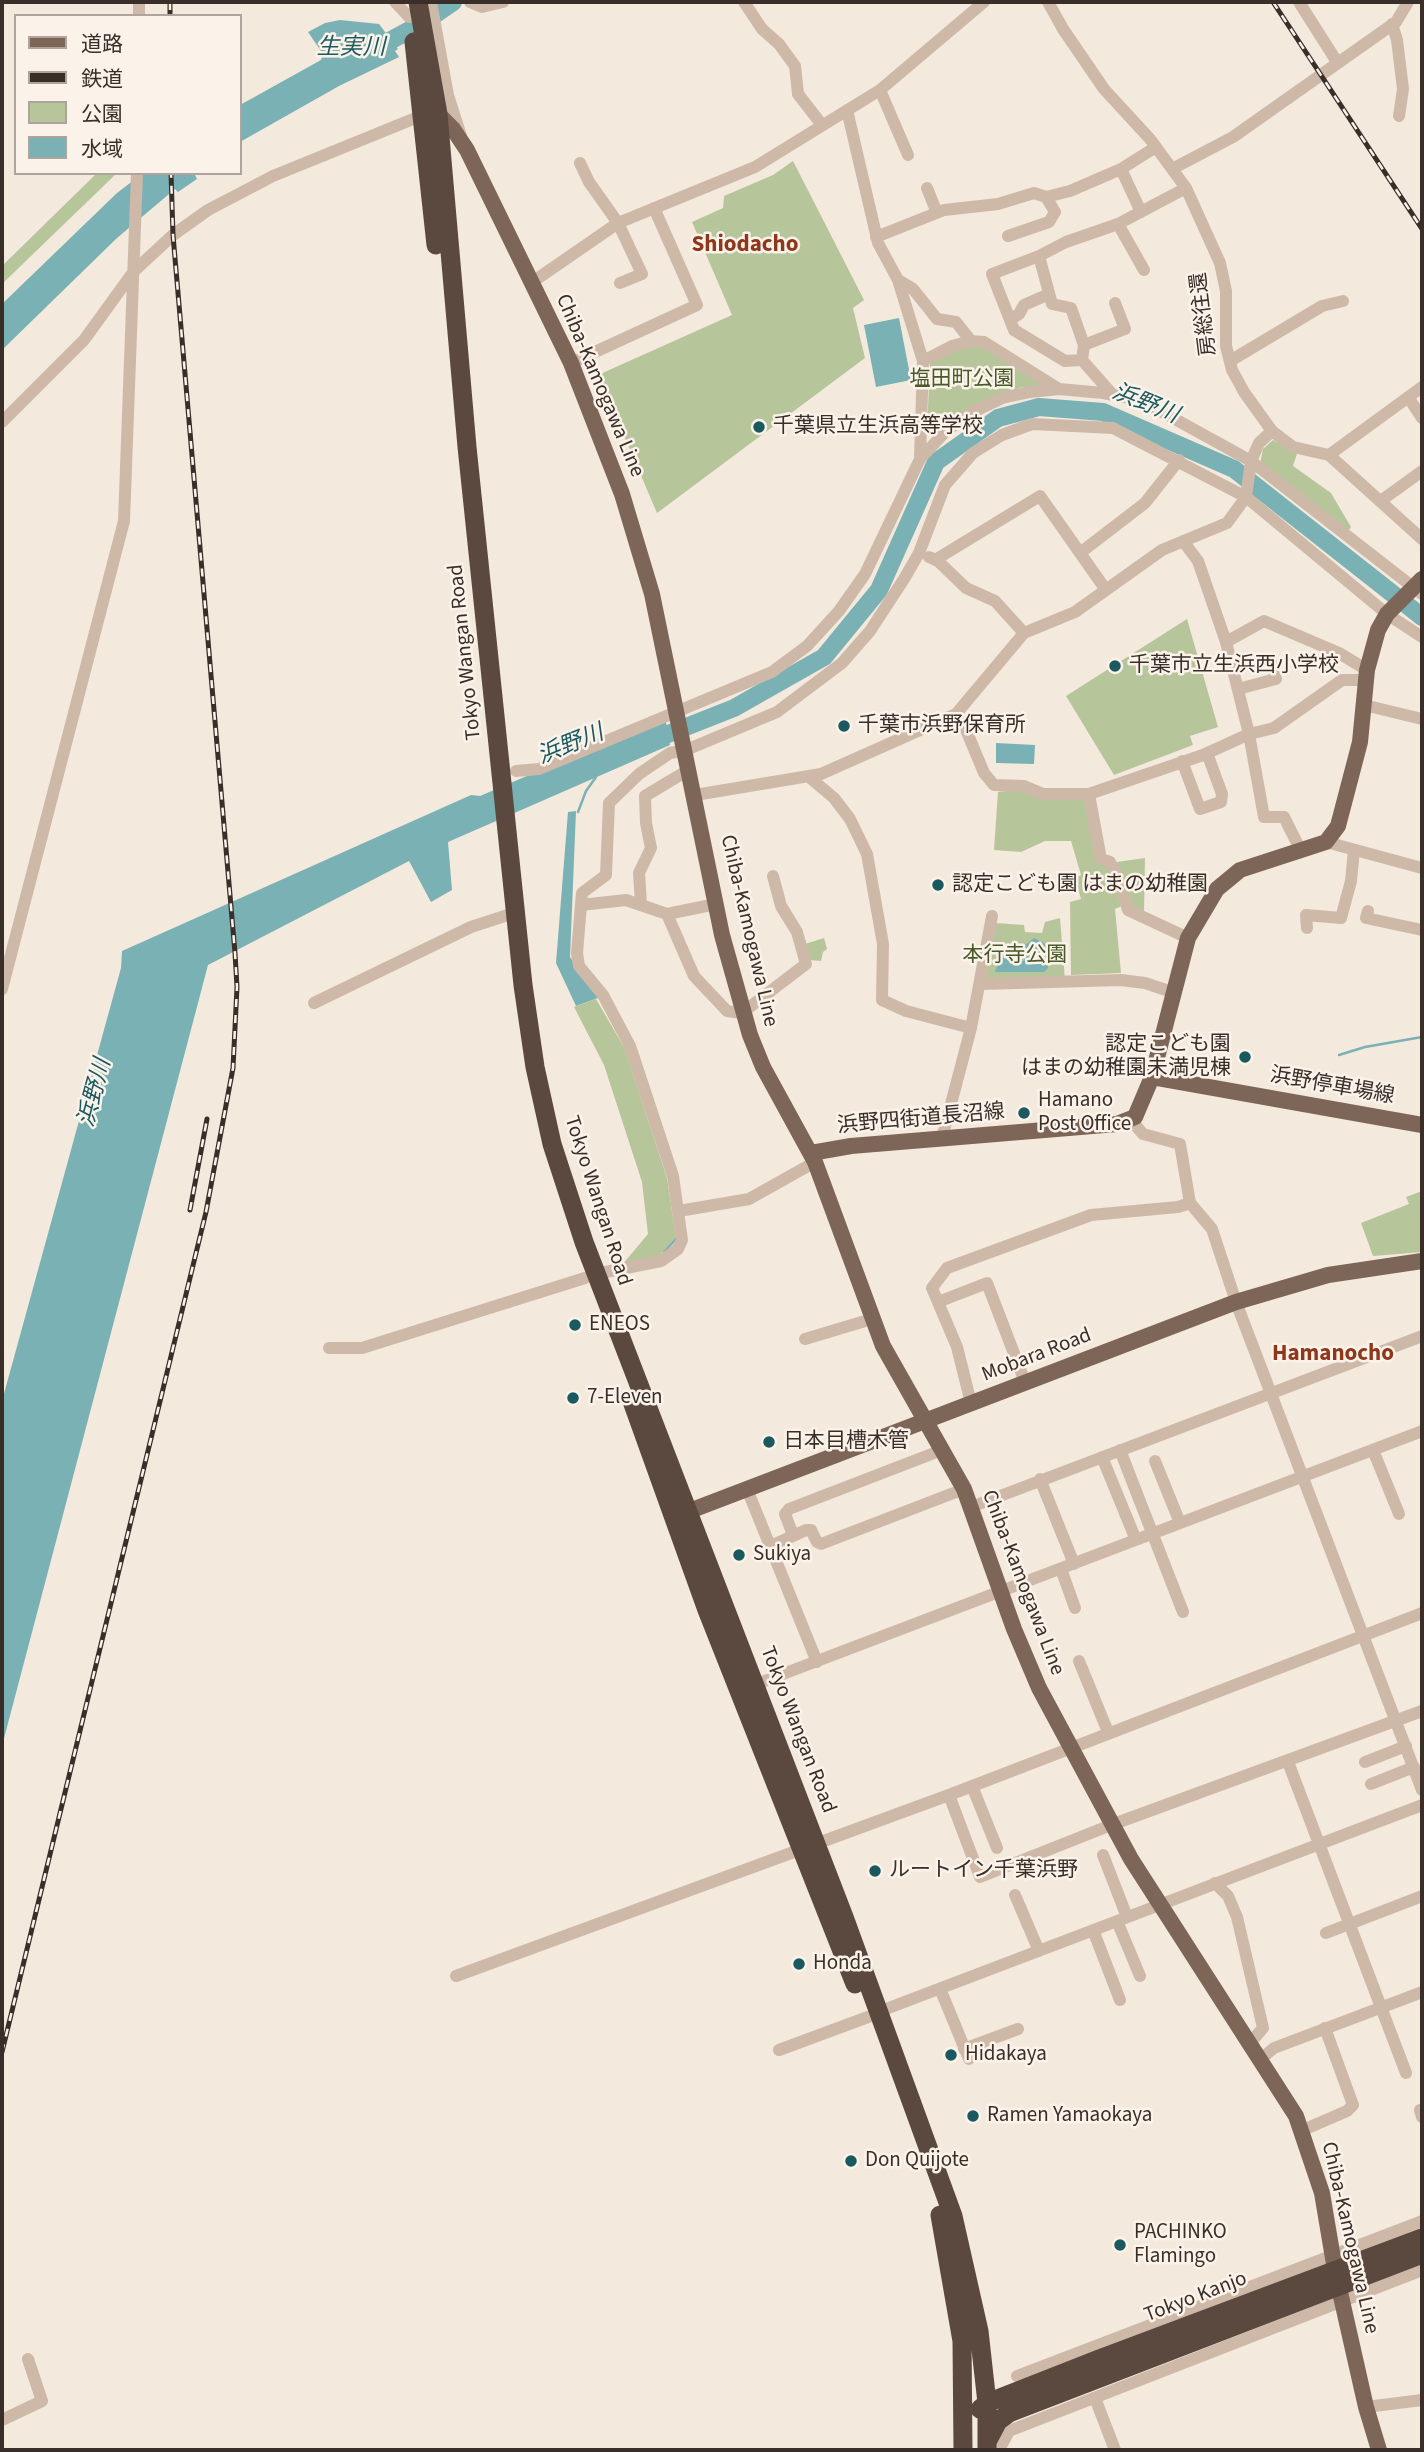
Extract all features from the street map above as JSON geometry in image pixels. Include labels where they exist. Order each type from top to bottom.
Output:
[{"type":"highway","name":"Tokyo Wangan Road","points":[[411,7],[428,53],[430,115],[503,780],[502,825],[512,913],[540,1092],[559,1171],[591,1276],[680,1514],[953,2216],[976,2312],[985,2406],[979,2446]]},
{"type":"highway","name":"Tokyo Wangan Road","points":[[680,1514],[754,1685],[809,1846]]},
{"type":"highway","name":"Tokyo Wangan Road","points":[[873,2015],[942,2221],[956,2294],[964,2391],[979,2446]]},
{"type":"highway","name":"Tokyo Kanjo","points":[[979,2446],[998,2421],[1009,2413],[1126,2368],[1337,2278],[1422,2238]]},
{"type":"highway","name":"Tokyo Kanjo","points":[[985,2406],[1337,2278],[1422,2254]]},
{"type":"highway","name":"Tokyo Kanjo","points":[[985,2406],[999,2409],[1072,2380],[1126,2368]]},
{"type":"highway","points":[[964,2391],[973,2403],[985,2406]]},
{"type":"main road","name":"Chiba-Kamogawa Line","points":[[430,115],[453,129],[467,149],[571,363],[598,428],[643,557],[690,769],[716,904],[742,1013],[764,1068],[813,1158],[872,1319],[897,1375],[964,1489],[1031,1670],[1069,1746],[1111,1825],[1159,1905],[1262,2058],[1303,2130],[1322,2193],[1337,2278],[1366,2407],[1380,2450]]},
{"type":"main road","points":[[1131,1120],[1140,1110],[1152,1077],[1188,937],[1217,889],[1234,873],[1326,842],[1338,826],[1360,742],[1367,675],[1378,630],[1387,614],[1419,587]]},
{"type":"main road","name":"浜野停車場線","points":[[1152,1077],[1422,1125]]},
{"type":"main road","name":"浜野四街道長沼線","points":[[813,1158],[851,1146],[1118,1124],[1131,1120]]},
{"type":"main road","name":"Mobara Road","points":[[680,1514],[1236,1302],[1328,1275],[1422,1261]]},
{"type":"street","points":[[395,2],[411,7]]},
{"type":"street","points":[[431,2],[428,53],[448,95],[467,149]]},
{"type":"street","points":[[470,2],[482,7],[503,2]]},
{"type":"street","points":[[744,2],[762,29],[779,44],[795,66],[798,94],[822,125]]},
{"type":"street","points":[[531,283],[618,223],[755,167],[880,90],[984,2]]},
{"type":"street","name":"房総往還","points":[[1048,2],[1104,89],[1156,147],[1186,188],[1220,264],[1226,291],[1226,346],[1244,392],[1272,431],[1293,447],[1329,455],[1382,500],[1422,539]]},
{"type":"street","points":[[1172,169],[1233,138],[1392,24],[1408,2]]},
{"type":"street","points":[[1304,4],[1337,62]]},
{"type":"street","points":[[1392,24],[1397,40],[1403,89],[1399,116]]},
{"type":"street","points":[[880,90],[908,155]]},
{"type":"street","points":[[847,110],[876,237],[898,280],[923,361],[920,459]]},
{"type":"street","points":[[2,422],[84,340],[134,271],[173,235],[208,209],[273,176],[430,115]]},
{"type":"street","points":[[876,237],[937,213],[998,204],[1034,193],[1046,197],[1070,191],[1121,169],[1156,147]]},
{"type":"street","points":[[580,163],[589,182],[618,223],[642,274],[620,283]]},
{"type":"street","points":[[1121,169],[1141,212]]},
{"type":"street","points":[[2,989],[124,521],[137,175]]},
{"type":"street","points":[[927,188],[937,213]]},
{"type":"street","points":[[1082,360],[1065,361],[1014,330],[992,274],[1039,257],[1066,242],[1118,224],[1186,188]]},
{"type":"street","points":[[1008,236],[1049,222],[1055,212],[1046,197]]},
{"type":"street","points":[[571,363],[697,304],[654,208]]},
{"type":"street","points":[[1118,224],[1144,270]]},
{"type":"street","points":[[1039,257],[1052,304],[1071,308],[1084,345],[1082,360],[1112,394]]},
{"type":"street","points":[[898,280],[913,289],[937,319],[956,322],[971,341]]},
{"type":"street","points":[[1010,320],[1019,314],[1024,305],[1049,294]]},
{"type":"street","points":[[1230,361],[1322,306],[1343,300]]},
{"type":"street","points":[[1084,345],[1125,329],[1115,303]]},
{"type":"street","points":[[923,361],[971,341],[984,342],[1059,389]]},
{"type":"street","points":[[1329,455],[1422,387]]},
{"type":"street","points":[[503,780],[539,769],[772,672],[807,646],[839,611],[865,574],[920,459],[945,432],[971,413],[1002,398],[1059,389],[1112,394],[1153,407],[1251,461],[1419,587]]},
{"type":"street","points":[[1408,397],[1422,418]]},
{"type":"street","points":[[329,1348],[362,1348],[591,1276],[647,1265],[670,1256],[682,1240],[673,1176],[630,1046],[603,995],[579,966],[577,941],[582,892],[606,875],[609,803],[656,761],[670,753],[777,712],[802,696],[842,663],[870,631],[919,553],[945,485],[973,453],[1002,435],[1032,424],[1113,428],[1246,497],[1387,614],[1422,637]]},
{"type":"street","points":[[695,795],[809,777],[956,714],[1024,633],[1075,612],[1161,550],[1227,523],[1246,497],[1251,461],[1259,443],[1272,431]]},
{"type":"street","points":[[1080,553],[1145,503],[1179,460]]},
{"type":"street","points":[[1382,500],[1422,471]]},
{"type":"street","points":[[935,559],[1040,496],[1106,590]]},
{"type":"street","points":[[1183,541],[1198,561],[1226,642],[1249,734],[1264,817],[1284,817],[1301,851]]},
{"type":"street","points":[[919,553],[935,559],[966,588],[995,601],[1024,633]]},
{"type":"street","points":[[1226,642],[1264,621],[1339,653],[1367,675]]},
{"type":"street","points":[[1238,689],[1276,679],[1271,662]]},
{"type":"street","points":[[956,714],[964,725],[984,773],[994,785],[1024,786],[1043,794],[1089,794],[1207,753],[1249,734],[1274,728],[1342,680],[1367,675]]},
{"type":"street","points":[[1364,705],[1422,719]]},
{"type":"street","points":[[1182,761],[1200,809],[1221,802],[1222,794],[1207,753]]},
{"type":"street","points":[[641,904],[639,873],[651,848],[646,823],[645,796],[690,769]]},
{"type":"street","points":[[809,777],[834,798],[850,819],[867,855],[883,944],[882,1000],[906,1011],[971,1028]]},
{"type":"street","points":[[1089,794],[1101,859],[1110,862],[1117,875],[1128,910],[1188,937]]},
{"type":"street","points":[[1326,842],[1422,868]]},
{"type":"street","points":[[1307,928],[1306,915],[1341,918],[1351,881],[1354,850]]},
{"type":"street","points":[[667,914],[694,976],[727,1011],[742,1013],[806,964],[797,932],[781,906],[773,876]]},
{"type":"street","points":[[581,905],[626,900],[667,914],[716,904]]},
{"type":"street","points":[[1368,911],[1366,918],[1422,930]]},
{"type":"street","points":[[314,1003],[471,927],[512,913]]},
{"type":"street","points":[[942,1138],[981,984],[992,916]]},
{"type":"street","points":[[981,984],[1121,980],[1144,983],[1172,992]]},
{"type":"street","points":[[1131,1120],[1143,1134],[1180,1144],[1190,1203],[1212,1229],[1236,1302],[1273,1393],[1422,1790]]},
{"type":"street","points":[[679,1211],[749,1199],[813,1158]]},
{"type":"street","points":[[971,1403],[957,1347],[932,1288],[947,1268],[1091,1215],[1178,1207],[1190,1203]]},
{"type":"street","points":[[938,1302],[987,1283],[1026,1382]]},
{"type":"street","points":[[805,1339],[872,1319]]},
{"type":"street","points":[[971,1507],[1422,1336]]},
{"type":"street","points":[[754,1685],[1422,1432]]},
{"type":"street","points":[[793,1535],[785,1514],[789,1509],[942,1450]]},
{"type":"street","points":[[1120,1450],[1183,1612]]},
{"type":"street","points":[[1373,1450],[1399,1514]]},
{"type":"street","points":[[1102,1457],[1136,1540]]},
{"type":"street","points":[[1155,1461],[1180,1523]]},
{"type":"street","points":[[1041,1479],[1076,1608]]},
{"type":"street","points":[[747,1489],[817,1662]]},
{"type":"street","points":[[771,1546],[811,1530],[821,1544],[964,1489]]},
{"type":"street","points":[[456,1976],[949,1795],[1069,1746],[1422,1613]]},
{"type":"street","points":[[1079,1661],[1108,1732]]},
{"type":"street","points":[[949,1795],[980,1878],[1111,1825],[1422,1711]]},
{"type":"street","points":[[1365,1762],[1406,1746]]},
{"type":"street","points":[[1288,1762],[1406,2073]]},
{"type":"street","points":[[1371,1784],[1414,1767]]},
{"type":"street","points":[[972,1786],[997,1848]]},
{"type":"street","points":[[779,2050],[1422,1805]]},
{"type":"street","points":[[1103,1855],[1140,1976]]},
{"type":"street","points":[[1214,1883],[1227,1896],[1237,1917],[1263,2028],[1251,2042]]},
{"type":"street","points":[[1015,1895],[1039,1951]]},
{"type":"street","points":[[1326,1933],[1422,1896]]},
{"type":"street","points":[[1093,1930],[1120,2000]]},
{"type":"street","points":[[941,1990],[966,2054],[1018,2029]]},
{"type":"street","points":[[1262,2058],[1274,2048],[1422,1992]]},
{"type":"street","points":[[1303,2130],[1347,2111],[1353,2105],[1325,2028]]},
{"type":"street","points":[[979,2446],[1009,2431],[1311,2311],[1337,2278],[1376,2238],[1422,2221]]},
{"type":"street","points":[[1017,2376],[1296,2268],[1337,2278],[1422,2270]]},
{"type":"street","points":[[2,2420],[42,2401],[28,2359]]},
{"type":"street","points":[[1095,2398],[1115,2450]]},
{"type":"street","points":[[1366,2407],[1422,2400]]},
{"type":"green space","points":[[793,161],[864,300],[853,308],[865,358],[657,513],[598,375],[732,315],[692,222],[723,208],[724,196],[773,175]]},
{"type":"green space","points":[[95,175],[115,175],[2,284],[2,266]]},
{"type":"green space","name":"塩田町公園","points":[[982,344],[1049,385],[1019,388],[937,433],[931,433],[927,429],[930,363],[963,345]]},
{"type":"green space","points":[[1273,440],[1297,454],[1293,466],[1331,493],[1351,527],[1347,533],[1260,464],[1263,449]]},
{"type":"green space","points":[[1187,619],[1218,727],[1190,736],[1193,745],[1114,775],[1066,696]]},
{"type":"green space","points":[[1022,789],[1081,797],[1086,800],[1122,906],[1115,909],[1121,973],[1071,975],[1070,902],[1081,899],[1075,878],[1081,875],[1071,841],[1045,841],[1021,852],[994,850],[998,792]]},
{"type":"green space","points":[[1145,858],[1144,912],[1129,905],[1117,862]]},
{"type":"green space","name":"本行寺公園","points":[[1060,918],[1065,980],[984,982],[995,923],[1024,925],[1025,932],[1042,933],[1045,922]]},
{"type":"green space","points":[[824,938],[827,949],[823,952],[821,961],[809,960],[805,944]]},
{"type":"green space","points":[[596,999],[625,1049],[667,1178],[676,1238],[657,1258],[622,1265],[648,1234],[642,1182],[604,1065],[574,1007]]},
{"type":"green space","points":[[1422,1191],[1422,1252],[1373,1256],[1361,1223],[1409,1204],[1406,1197]]},
{"type":"water","name":"生実川","points":[[340,20],[379,24],[398,49],[395,51],[399,57],[339,86],[242,141],[242,104],[321,60],[323,54],[308,32],[325,23]]},
{"type":"water","points":[[140,175],[195,175],[197,179],[178,192],[175,189],[117,238],[2,350],[2,304],[117,193]]},
{"type":"water","points":[[899,318],[911,380],[876,387],[864,325]]},
{"type":"water","points":[[665,717],[670,745],[448,842],[452,890],[431,902],[409,861],[208,965],[2,1746],[2,1401],[121,968],[122,951],[471,795],[480,796]]},
{"type":"water","points":[[996,743],[1035,745],[1034,764],[996,763]]},
{"type":"water","points":[[576,811],[570,957],[598,998],[576,1006],[556,963],[568,812]]},
{"type":"water","points":[[1034,938],[1044,943],[1048,951],[1048,968],[1044,972],[995,972],[1002,951],[1012,960],[1024,961],[1024,946]]},
{"type":"waterway","name":"生実川","points":[[371,51],[421,24],[453,2]]},
{"type":"waterway","name":"浜野川","points":[[648,742],[734,708],[824,657],[879,590],[936,462],[998,418],[1039,407],[1103,412],[1234,469],[1422,617]]},
{"type":"waterway","points":[[578,812],[586,791],[596,777]]},
{"type":"waterway","points":[[1339,1055],[1365,1047],[1422,1037]]},
{"type":"waterway","points":[[664,1252],[677,1238]]},
{"type":"railway","points":[[170,2],[170,14]]},
{"type":"railway","points":[[1273,2],[1422,229]]},
{"type":"railway","points":[[2,2052],[206,1212],[233,1068],[237,987],[235,953],[173,235],[171,175]]},
{"type":"railway","points":[[190,1210],[207,1119]]},
{"type":"place","name":"千葉県立生浜高等学校","points":[[759,427]]},
{"type":"place","name":"千葉市立生浜西小学校","points":[[1115,666]]},
{"type":"place","name":"千葉市浜野保育所","points":[[844,726]]},
{"type":"place","name":"認定こども園 はまの幼稚園","points":[[938,885]]},
{"type":"place","name":"認定こども園 はまの幼稚園未満児棟","points":[[1245,1057]]},
{"type":"place","name":"Hamano Post Office","points":[[1024,1113]]},
{"type":"place","name":"ENEOS","points":[[575,1325]]},
{"type":"place","name":"7-Eleven","points":[[573,1398]]},
{"type":"place","name":"日本目槽木管","points":[[769,1442]]},
{"type":"place","name":"Sukiya","points":[[739,1555]]},
{"type":"place","name":"ルートイン千葉浜野","points":[[875,1871]]},
{"type":"place","name":"Honda","points":[[799,1964]]},
{"type":"place","name":"Hidakaya","points":[[951,2055]]},
{"type":"place","name":"Ramen Yamaokaya","points":[[973,2116]]},
{"type":"place","name":"Don Quijote","points":[[851,2161]]},
{"type":"place","name":"PACHINKO Flamingo","points":[[1120,2245]]},
{"type":"district","name":"Shiodacho","points":[[745,246]]},
{"type":"district","name":"Hamanocho","points":[[1333,1355]]}]
